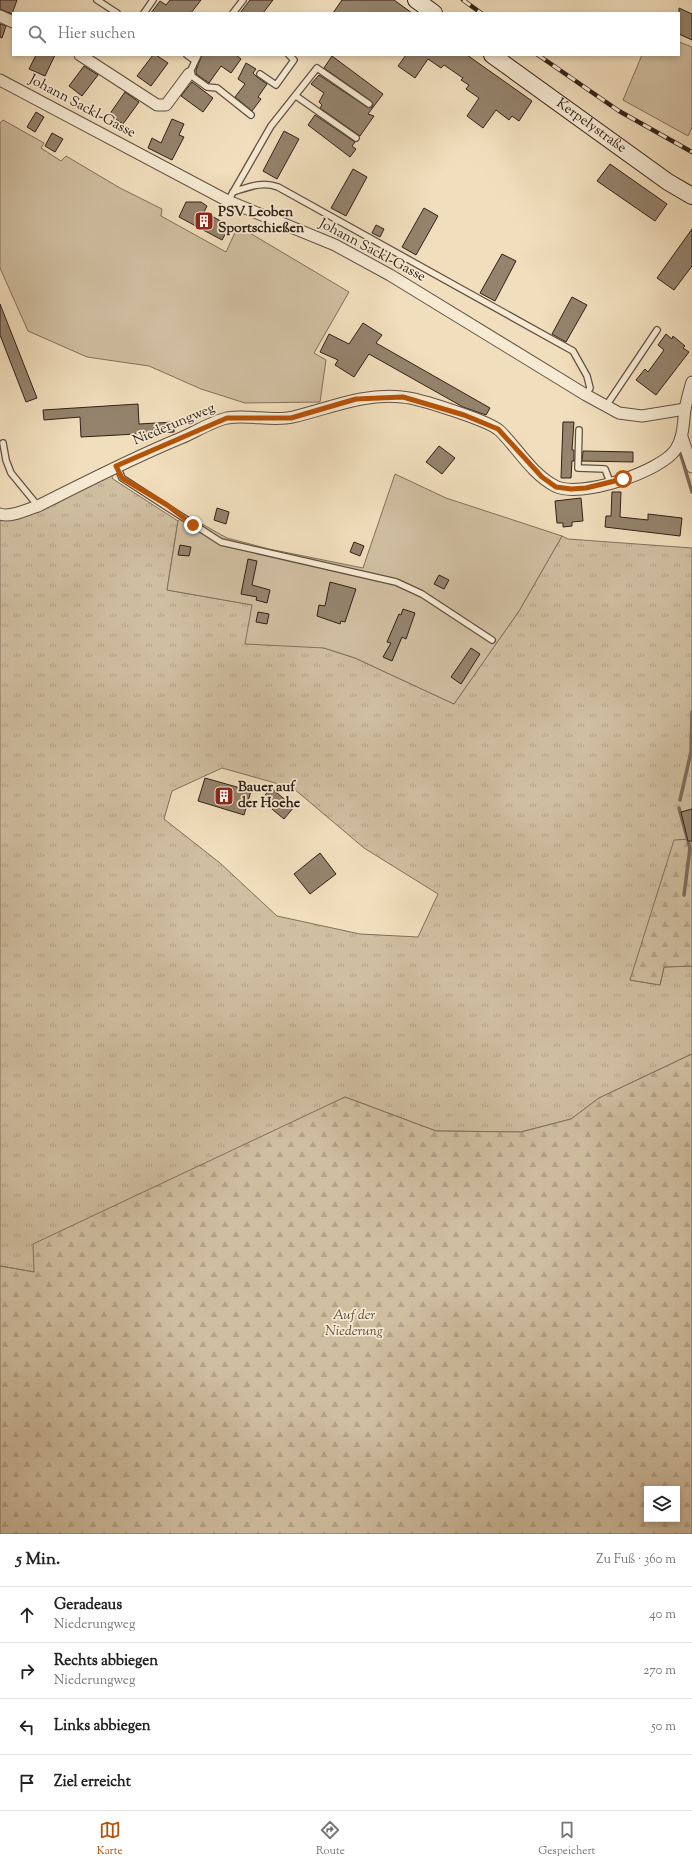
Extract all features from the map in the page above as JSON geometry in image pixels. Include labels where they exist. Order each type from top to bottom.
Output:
[{"type":"main road","points":[[416,0],[433,12]]},
{"type":"main road","name":"Kerpelystraße","points":[[493,56],[668,182],[692,196]]},
{"type":"street","points":[[0,16],[12,22]]},
{"type":"street","points":[[82,56],[92,61],[157,105],[166,105],[189,74]]},
{"type":"street","name":"Johann Sackl-Gasse","points":[[0,80],[230,196],[335,245],[363,260],[476,327],[586,395],[619,413],[642,416],[685,409]]},
{"type":"street","name":"Niederungweg","points":[[0,514],[4,515],[21,512],[38,506],[116,466],[227,418],[291,418],[356,399],[403,397],[464,415],[498,429],[542,477],[556,487],[571,489],[610,482],[643,472],[675,451],[682,437],[685,409],[692,382]]},
{"type":"street","name":"Niederungweg","points":[[682,437],[692,467]]},
{"type":"lane","points":[[97,0],[115,12]]},
{"type":"lane","points":[[145,12],[154,0]]},
{"type":"lane","points":[[235,12],[243,0]]},
{"type":"lane","points":[[260,74],[276,85],[294,60],[290,56]]},
{"type":"lane","points":[[196,57],[189,74],[207,87],[217,88],[251,115]]},
{"type":"lane","points":[[230,196],[271,126],[317,68],[369,104]]},
{"type":"lane","points":[[296,96],[356,138]]},
{"type":"lane","points":[[230,196],[258,184],[268,184],[278,187],[573,351],[587,376],[590,388],[586,395]]},
{"type":"lane","points":[[606,406],[657,330]]},
{"type":"lane","points":[[579,430],[578,468],[605,469],[610,482]]},
{"type":"lane","points":[[3,443],[6,460],[11,474],[38,506]]},
{"type":"lane","points":[[116,466],[122,478],[167,505],[193,525],[221,542],[396,582],[422,594],[492,640]]},
{"type":"green space","points":[[680,42],[692,47],[692,127],[688,136],[623,100],[642,56],[680,56]]},
{"type":"green space","points":[[3,120],[44,143],[41,148],[61,161],[66,156],[120,188],[162,209],[161,216],[226,252],[238,226],[349,292],[314,353],[326,360],[320,402],[245,403],[201,389],[149,366],[87,357],[28,331],[0,268],[0,123]]},
{"type":"green space","points":[[109,469],[113,479],[178,521],[167,590],[253,605],[314,646],[355,658],[454,704],[519,611],[562,536],[568,539],[692,548],[692,839],[630,980],[660,985],[664,967],[692,966],[692,1054],[599,1098],[571,1119],[521,1132],[436,1131],[345,1097],[34,1272],[0,1266],[0,514],[4,515]],"holes":[[[222,768],[293,788],[364,848],[438,894],[418,937],[360,934],[277,916],[220,863],[164,819],[172,791]]]},
{"type":"green space","points":[[395,474],[446,498],[562,536],[519,611],[454,704],[355,658],[324,648],[245,644],[252,605],[167,590],[178,521],[184,514],[227,538],[269,549],[363,568]]},
{"type":"green space","points":[[692,839],[692,966],[664,967],[660,985],[630,980],[674,840]]},
{"type":"green space","name":"Auf der Niederung","points":[[692,1054],[692,1534],[0,1534],[0,1266],[34,1272],[33,1244],[345,1097],[436,1131],[521,1132],[571,1119],[599,1098]]},
{"type":"building","points":[[0,0],[17,0],[12,14],[0,9]]},
{"type":"building","points":[[170,0],[201,0],[192,12],[152,12],[160,1],[166,5]]},
{"type":"building","points":[[250,0],[273,0],[264,12],[241,12]]},
{"type":"building","points":[[342,0],[394,0],[411,12],[334,12]]},
{"type":"building","points":[[679,8],[692,14],[692,40],[680,34]]},
{"type":"building","points":[[0,24],[6,26],[2,38],[0,37]]},
{"type":"building","points":[[36,56],[55,56],[45,76],[29,69]]},
{"type":"building","points":[[152,56],[158,56],[168,63],[151,86],[137,76]]},
{"type":"building","points":[[202,56],[237,56],[241,59],[231,73],[221,66],[209,83],[196,74]]},
{"type":"building","points":[[332,56],[383,94],[368,114],[374,116],[360,136],[320,108],[322,105],[319,102],[324,93],[311,84],[319,75],[367,107],[372,107],[373,104],[371,101],[324,68]]},
{"type":"building","points":[[405,56],[468,56],[532,101],[519,121],[512,116],[509,120],[496,110],[483,128],[467,116],[479,98],[466,89],[469,85],[461,80],[463,78],[444,65],[441,68],[428,59],[415,78],[398,66]]},
{"type":"building","points":[[246,63],[256,69],[253,73],[267,84],[258,97],[261,99],[252,111],[235,97],[245,84],[238,79]]},
{"type":"building","points":[[84,66],[98,75],[82,96],[69,86]]},
{"type":"building","points":[[192,82],[213,98],[203,112],[181,96]]},
{"type":"building","points":[[125,92],[139,102],[123,124],[109,115]]},
{"type":"building","points":[[36,112],[44,117],[35,132],[27,127]]},
{"type":"building","points":[[315,115],[355,142],[352,146],[356,149],[350,157],[308,125]]},
{"type":"building","points":[[172,119],[184,124],[179,135],[184,137],[172,160],[148,148],[152,138],[161,143]]},
{"type":"building","points":[[284,131],[299,139],[277,179],[263,171]]},
{"type":"building","points":[[52,133],[63,139],[55,152],[45,146]]},
{"type":"building","points":[[610,164],[667,204],[655,221],[597,181]]},
{"type":"building","points":[[353,169],[367,177],[346,216],[331,208]]},
{"type":"building","name":"PSV Leoben Sportschießen","points":[[186,202],[201,202],[207,206],[204,212],[230,226],[222,240],[179,217]]},
{"type":"building","points":[[424,208],[438,216],[416,255],[402,247]]},
{"type":"building","points":[[376,225],[384,229],[380,237],[372,233]]},
{"type":"building","points":[[692,229],[692,266],[674,290],[657,278]]},
{"type":"building","points":[[502,254],[516,261],[495,301],[480,293]]},
{"type":"building","points":[[572,297],[587,305],[566,342],[552,334]]},
{"type":"building","points":[[0,304],[37,398],[26,402],[0,335]]},
{"type":"building","points":[[363,323],[382,335],[376,343],[490,408],[486,415],[463,407],[369,354],[354,377],[335,365],[338,360],[320,352],[329,334],[349,344]]},
{"type":"building","points":[[666,334],[672,339],[673,336],[685,346],[683,348],[689,352],[656,395],[636,380],[645,369],[648,372],[664,350],[658,345]]},
{"type":"building","points":[[138,404],[139,424],[174,422],[174,432],[81,437],[80,417],[44,420],[43,410]]},
{"type":"building","points":[[563,422],[574,422],[572,450],[574,450],[574,461],[572,461],[571,478],[561,478]]},
{"type":"building","points":[[439,446],[455,458],[442,474],[426,462]]},
{"type":"building","points":[[583,451],[633,452],[633,462],[582,461]]},
{"type":"building","points":[[612,492],[621,492],[620,517],[648,520],[648,514],[682,518],[680,536],[605,527],[606,516],[611,516]]},
{"type":"building","points":[[581,498],[583,521],[572,522],[572,526],[563,527],[563,523],[557,523],[555,501]]},
{"type":"building","points":[[217,508],[229,512],[226,524],[214,520]]},
{"type":"building","points":[[354,542],[364,546],[360,556],[350,552]]},
{"type":"building","points":[[180,545],[191,547],[189,556],[178,555]]},
{"type":"building","points":[[248,559],[257,561],[252,585],[270,590],[267,603],[256,600],[257,597],[241,594]]},
{"type":"building","points":[[439,575],[449,580],[444,589],[434,584]]},
{"type":"building","points":[[330,582],[356,589],[345,622],[341,621],[340,624],[317,616],[319,605],[325,606]]},
{"type":"building","points":[[403,609],[415,613],[406,639],[402,637],[392,661],[383,657],[391,643],[387,642],[399,614],[401,615]]},
{"type":"building","points":[[258,612],[269,614],[267,624],[256,622]]},
{"type":"building","points":[[471,648],[480,654],[461,684],[451,677]]},
{"type":"building","name":"Bauer auf der Hoehe","points":[[205,778],[251,791],[244,815],[198,801]]},
{"type":"building","points":[[271,788],[294,807],[284,819],[261,800]]},
{"type":"building","points":[[692,809],[692,841],[688,841],[681,812]]},
{"type":"building","points":[[320,853],[336,874],[310,894],[294,874]]},
{"type":"waterway","points":[[680,452],[692,492]]},
{"type":"waterway","points":[[680,800],[691,752],[692,712]]},
{"type":"waterway","points":[[679,808],[690,848],[684,895]]},
{"type":"railway","points":[[463,0],[480,12]]},
{"type":"railway","points":[[539,56],[619,111],[692,152]]},
{"type":"place","name":"PSV Leoben Sportschießen","points":[[204,221]]},
{"type":"place","name":"Bauer auf der Hoehe","points":[[224,796]]},
{"type":"route","points":[[193,525],[167,505],[122,478],[116,466],[227,418],[291,418],[356,399],[403,397],[428,403],[464,415],[498,429],[542,477],[556,487],[571,489],[586,488],[623,479]]}]
